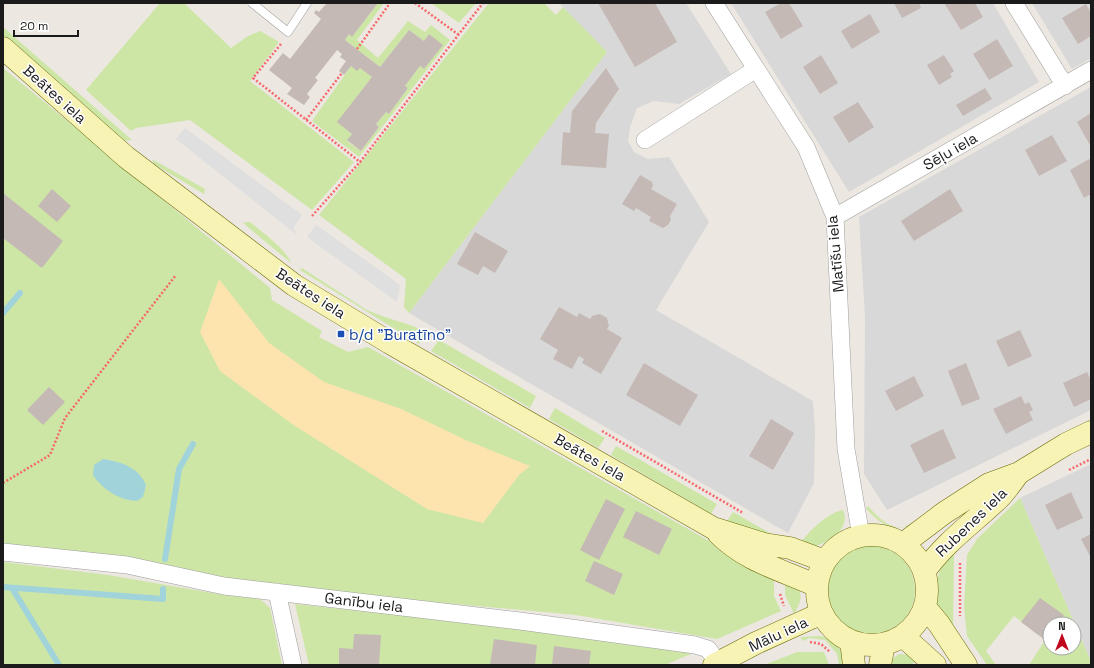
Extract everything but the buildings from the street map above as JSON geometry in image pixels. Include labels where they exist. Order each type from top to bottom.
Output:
[{"type":"street","name":"Matīšu iela","points":[[714,3],[806,147],[835,217],[846,449],[861,536]]},
{"type":"street","points":[[1014,3],[1065,86]]},
{"type":"street","name":"Beātes iela","points":[[3,48],[126,157],[294,285],[390,343],[713,528],[764,544],[790,548],[824,561]]},
{"type":"street","points":[[645,140],[756,69]]},
{"type":"street","name":"Sēļu iela","points":[[835,217],[1091,70]]},
{"type":"street","name":"Rubenes iela","points":[[903,544],[944,513],[989,484],[1019,473],[1066,444],[1091,432]]},
{"type":"street","name":"Rubenes iela","points":[[924,572],[935,557],[964,528],[1000,497],[1019,473]]},
{"type":"street","name":"Beātes iela","points":[[713,528],[730,545],[758,562],[816,586]]},
{"type":"street","points":[[889,648],[912,628],[925,607],[927,584],[924,572],[919,562],[903,544],[890,537],[876,535],[861,536],[847,541],[834,550],[824,561],[816,586],[817,600],[822,614],[829,625],[839,634],[851,641],[861,645],[889,648],[936,665]]},
{"type":"street","name":"Ganību iela","points":[[3,552],[127,565],[224,586],[520,621],[695,645],[708,649],[716,664]]},
{"type":"street","points":[[277,592],[293,665]]},
{"type":"street","points":[[925,607],[939,624],[966,665]]},
{"type":"street","name":"Mālu iela","points":[[716,664],[822,614]]},
{"type":"street","points":[[851,641],[854,665]]},
{"type":"lane","points":[[252,3],[288,32],[307,3]]},
{"type":"path","points":[[357,49],[390,3]]},
{"type":"path","points":[[415,3],[459,35]]},
{"type":"path","points":[[312,216],[360,162],[483,3]]},
{"type":"path","points":[[288,32],[279,47],[253,78],[360,162]]},
{"type":"path","points":[[306,120],[342,73]]},
{"type":"path","points":[[3,483],[50,455],[65,418],[176,275]]},
{"type":"path","points":[[602,431],[747,515]]},
{"type":"path","points":[[960,561],[960,620]]},
{"type":"path","points":[[804,644],[810,642],[821,644],[832,655]]},
{"type":"shaded area","points":[[559,3],[686,3],[731,74],[679,104],[654,101],[637,108],[630,127],[628,141],[634,152],[648,159],[669,157],[709,222],[656,310],[813,401],[815,430],[814,483],[788,533],[409,313],[607,52]]},
{"type":"shaded area","points":[[731,3],[993,3],[1039,82],[849,192]]},
{"type":"shaded area","points":[[1032,3],[1091,3],[1091,58],[1072,69]]},
{"type":"shaded area","points":[[1091,87],[1091,410],[887,510],[864,474],[865,317],[859,217]]},
{"type":"shaded area","points":[[185,128],[302,215],[293,228],[297,235],[176,139]]},
{"type":"shaded area","points":[[316,225],[400,285],[397,302],[307,237]]},
{"type":"shaded area","points":[[1091,464],[1090,659],[1082,641],[1082,616],[1071,616],[1020,498]]},
{"type":"green space","points":[[160,3],[184,3],[231,48],[248,36],[260,31],[279,42],[250,81],[354,162],[312,210],[190,120],[136,128],[131,131],[86,90]]},
{"type":"green space","points":[[378,3],[384,3],[357,40],[378,58],[408,21],[425,32],[431,25],[450,40],[359,157],[312,121],[351,66],[360,68],[372,77],[338,122],[352,134],[347,141],[361,151],[379,127],[376,124],[386,112],[389,114],[408,88],[405,86],[420,66],[423,68],[429,34],[424,41],[409,30],[380,67],[345,40],[349,34],[352,37]]},
{"type":"green space","points":[[431,3],[476,3],[459,23]]},
{"type":"green space","points":[[489,3],[544,3],[556,15],[563,7],[607,52],[409,313],[404,307],[406,279],[319,215]]},
{"type":"green space","points":[[3,27],[132,140],[124,141],[3,39]]},
{"type":"green space","points":[[3,68],[270,288],[272,300],[322,331],[319,337],[348,352],[368,347],[774,578],[774,596],[781,611],[717,639],[576,615],[357,595],[127,565],[3,545]]},
{"type":"green space","points":[[152,159],[205,189],[204,194],[154,164]]},
{"type":"green space","points":[[250,222],[273,241],[284,252],[291,263],[243,223]]},
{"type":"green space","points":[[302,268],[367,310],[426,332],[419,344],[300,270]]},
{"type":"green space","points":[[439,340],[536,396],[530,408],[431,351]]},
{"type":"green space","points":[[555,408],[605,438],[598,448],[549,419]]},
{"type":"green space","points":[[616,446],[717,504],[711,514],[611,455]]},
{"type":"green space","points":[[1020,498],[1071,616],[1042,616],[1042,638],[1014,616],[986,651],[996,665],[987,665],[967,636],[964,606],[967,555],[977,539]]},
{"type":"green space","points":[[868,506],[883,521],[893,526],[904,527],[921,517],[922,518],[914,524],[906,527],[899,528],[892,527],[878,520],[872,515],[866,508]]},
{"type":"green space","points":[[843,510],[845,517],[844,523],[838,534],[826,542],[814,546],[798,546],[824,519]]},
{"type":"green space","points":[[733,512],[782,540],[727,521]]},
{"type":"green space","points":[[871,546],[888,549],[902,559],[912,573],[915,590],[912,607],[902,621],[888,631],[871,634],[854,631],[840,621],[830,607],[827,590],[830,573],[840,559],[854,549]]},
{"type":"green space","points":[[948,552],[954,555],[953,630],[939,613],[935,598],[936,582],[941,566]]},
{"type":"green space","points":[[3,562],[108,575],[224,595],[260,599],[270,608],[282,665],[3,665]]},
{"type":"green space","points":[[785,578],[796,585],[800,593],[801,598],[794,614],[785,595]]},
{"type":"green space","points":[[295,604],[628,640],[693,653],[665,665],[309,665]]},
{"type":"green space","points":[[821,636],[831,641],[838,647],[844,655],[848,665],[839,665],[837,654],[825,640],[810,638],[802,641],[801,637]]},
{"type":"green space","points":[[1082,641],[1090,659],[1090,665],[1029,665],[1042,645],[1042,656],[1082,656]]},
{"type":"green space","points":[[797,652],[824,652],[829,665],[764,665]]},
{"type":"green space","points":[[899,654],[913,655],[918,659],[911,665],[888,665],[892,659]]},
{"type":"sand","points":[[219,279],[269,343],[324,382],[401,409],[468,441],[530,466],[519,475],[483,523],[427,509],[295,426],[220,371],[200,332]]},
{"type":"water","points":[[103,459],[129,466],[139,474],[146,485],[143,497],[137,501],[124,499],[107,490],[93,475],[94,465]]},
{"type":"waterway","points":[[3,313],[20,293]]},
{"type":"waterway","points":[[165,559],[179,469],[193,444]]},
{"type":"waterway","points":[[3,587],[163,599],[163,589]]},
{"type":"waterway","points":[[12,588],[59,665]]},
{"type":"place","name":"b/d \"Buratīno\"","points":[[341,334]]}]
